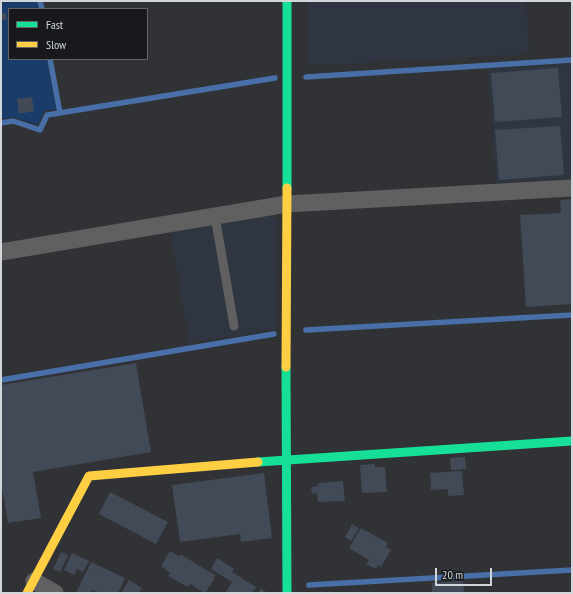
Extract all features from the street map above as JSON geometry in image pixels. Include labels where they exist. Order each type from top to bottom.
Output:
[{"type":"street","points":[[287,1],[287,593]]},
{"type":"street","points":[[1,252],[287,204],[572,188]]},
{"type":"street","points":[[55,593],[31,587],[89,476],[286,460],[572,441]]},
{"type":"lane","points":[[215,216],[234,326]]},
{"type":"shaded area","points":[[1,1],[37,1],[38,8],[8,8],[8,60],[47,60],[56,109],[44,111],[38,125],[12,117],[1,119]]},
{"type":"shaded area","points":[[307,1],[526,1],[529,54],[307,66]]},
{"type":"shaded area","points":[[572,64],[572,179],[496,183],[488,69]]},
{"type":"shaded area","points":[[269,214],[278,221],[276,329],[189,343],[170,230]]},
{"type":"building","points":[[1,13],[6,13],[7,19],[1,20]]},
{"type":"building","points":[[558,68],[562,117],[495,122],[491,73]]},
{"type":"building","points":[[32,97],[34,111],[19,114],[17,99]]},
{"type":"building","points":[[560,126],[564,175],[499,180],[495,130]]},
{"type":"building","points":[[572,199],[572,304],[526,307],[520,215],[561,213],[560,200]]},
{"type":"building","points":[[136,363],[151,452],[33,472],[41,518],[8,523],[1,482],[1,385]]},
{"type":"building","points":[[465,457],[466,469],[451,470],[450,458]]},
{"type":"building","points":[[375,464],[375,467],[385,467],[387,492],[362,493],[360,465]]},
{"type":"building","points":[[462,471],[464,495],[448,496],[448,489],[431,490],[430,473]]},
{"type":"building","points":[[264,473],[272,538],[241,542],[240,534],[180,542],[172,485]]},
{"type":"building","points":[[343,481],[345,501],[318,502],[317,493],[312,494],[311,487],[318,486],[318,483]]},
{"type":"building","points":[[110,492],[168,522],[156,544],[99,514]]},
{"type":"building","points":[[352,524],[359,528],[351,541],[345,537]]},
{"type":"building","points":[[361,528],[388,543],[386,547],[391,550],[381,567],[378,565],[376,569],[366,564],[369,560],[349,548]]},
{"type":"building","points":[[170,551],[179,556],[180,554],[215,575],[213,578],[215,578],[205,593],[190,584],[188,587],[168,576],[170,573],[161,566]]},
{"type":"building","points":[[61,552],[68,555],[60,572],[53,569]]},
{"type":"building","points":[[72,553],[89,561],[83,572],[77,569],[74,575],[64,570]]},
{"type":"building","points":[[217,558],[234,569],[232,572],[256,587],[252,593],[226,592],[232,582],[211,569]]},
{"type":"building","points":[[91,562],[125,578],[118,593],[99,593],[92,590],[91,593],[76,593]]},
{"type":"building","points":[[129,580],[142,588],[139,593],[121,593]]},
{"type":"building","points":[[463,581],[464,593],[432,593],[432,583]]},
{"type":"building","points":[[261,589],[268,593],[258,593]]},
{"type":"waterway","points":[[40,1],[42,8]]},
{"type":"waterway","points":[[50,60],[60,113]]},
{"type":"waterway","points":[[306,77],[572,60]]},
{"type":"waterway","points":[[1,123],[13,121],[40,130],[47,115],[275,78]]},
{"type":"waterway","points":[[306,330],[572,315]]},
{"type":"waterway","points":[[1,380],[274,334]]},
{"type":"waterway","points":[[309,585],[572,570]]},
{"type":"traffic: fast","points":[[287,1],[287,188]]},
{"type":"traffic: fast","points":[[286,367],[287,593]]},
{"type":"traffic: fast","points":[[258,462],[572,441]]},
{"type":"traffic: slow","points":[[286,367],[287,188]]},
{"type":"traffic: slow","points":[[27,593],[89,476],[258,462]]}]
